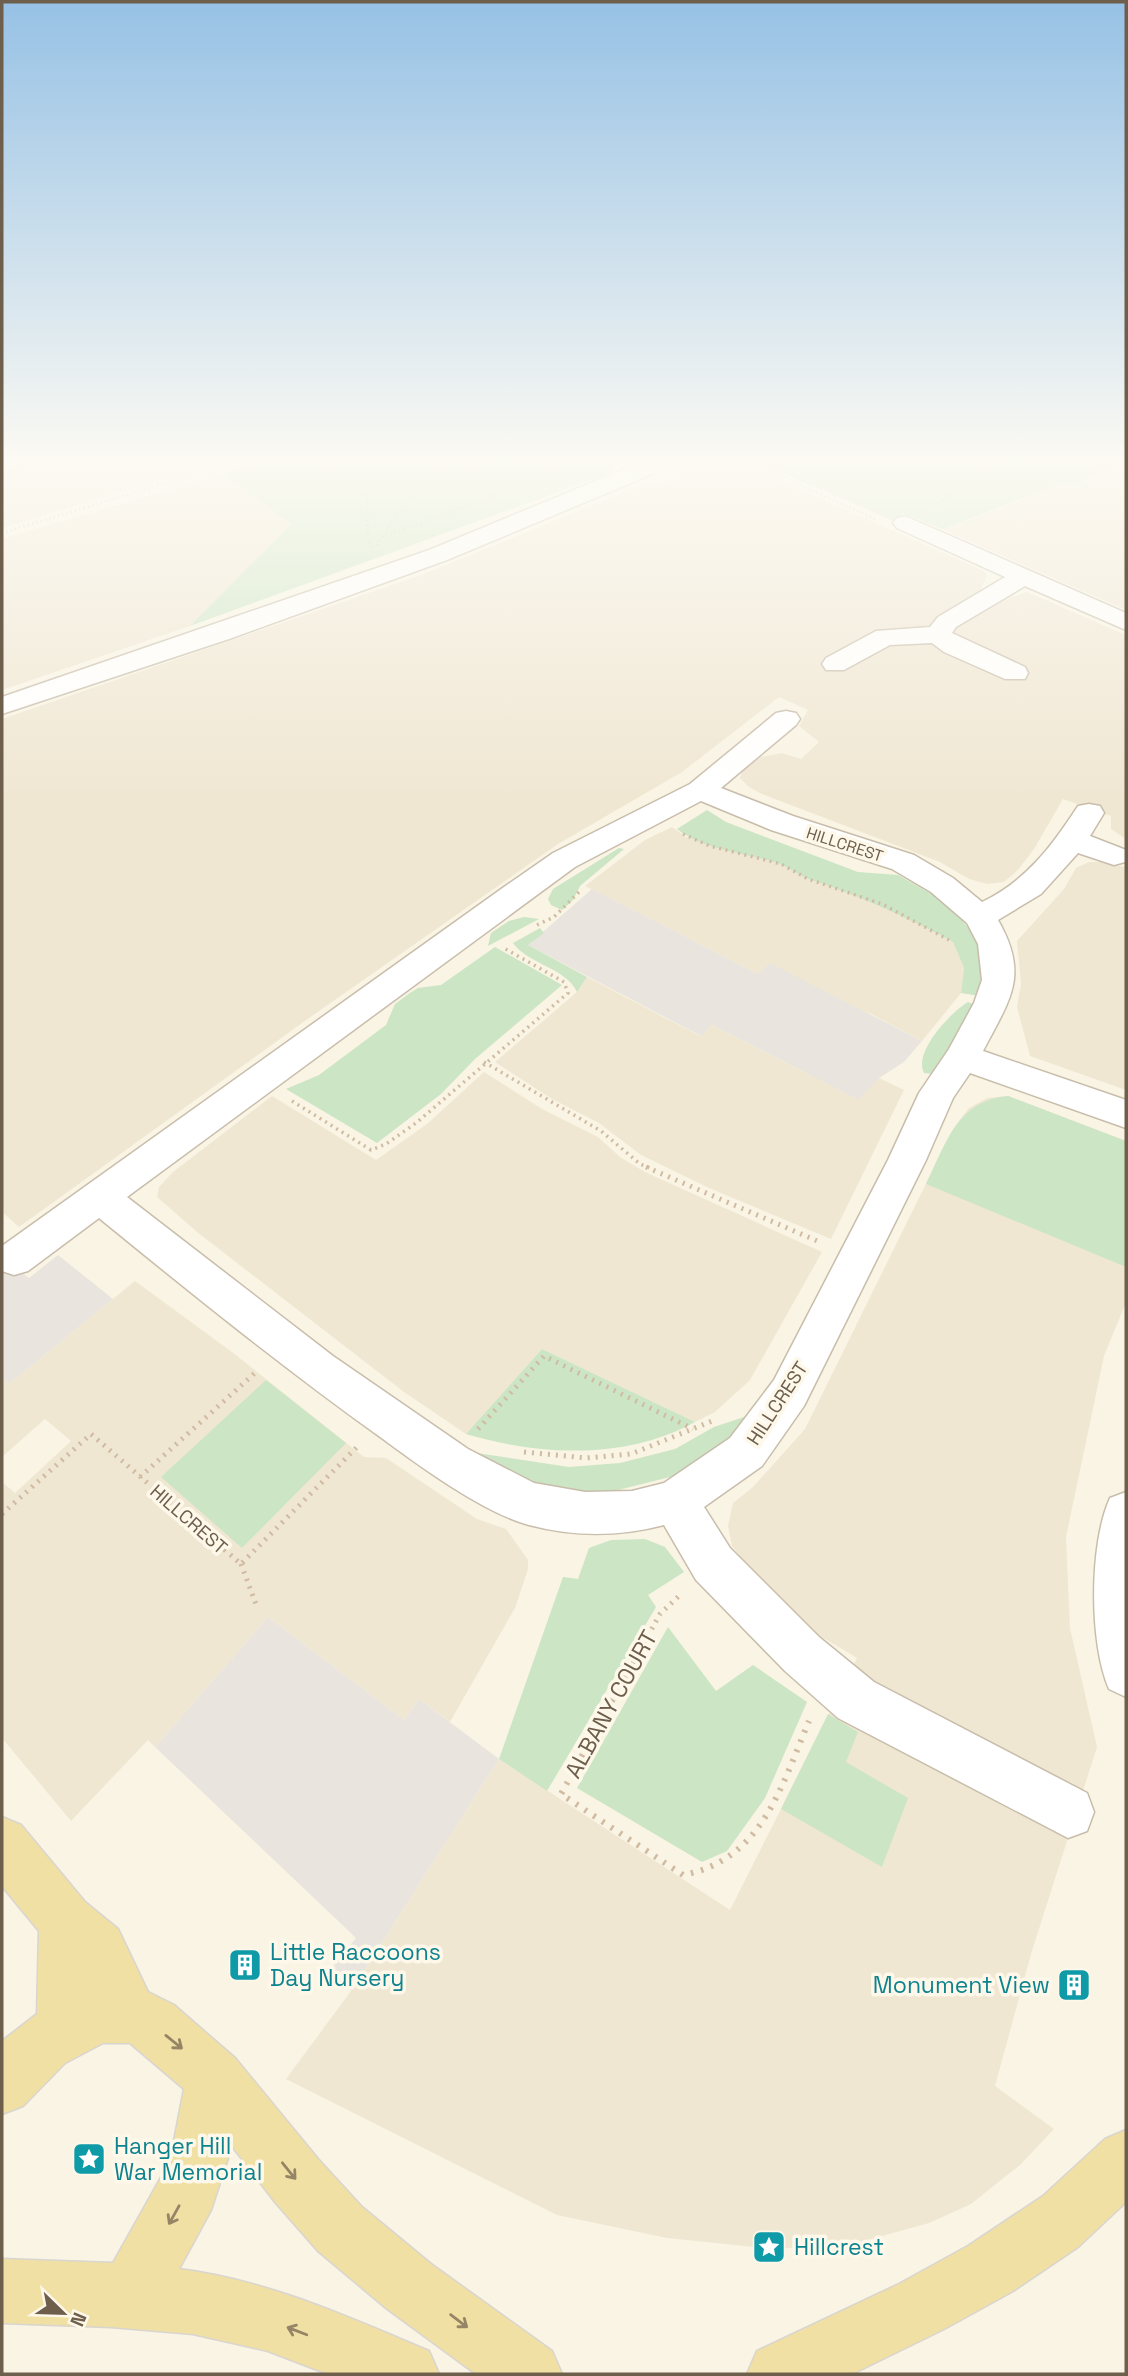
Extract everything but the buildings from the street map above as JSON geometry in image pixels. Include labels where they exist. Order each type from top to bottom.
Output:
[{"type":"main road","points":[[2,1844],[66,1921],[98,1949],[128,2013]]},
{"type":"main road","points":[[64,2029],[68,1976],[66,1921]]},
{"type":"main road","points":[[2,2085],[26,2058],[64,2029],[83,2019],[107,2012],[142,2017],[176,2042],[215,2080],[340,2230],[389,2270],[529,2374]]},
{"type":"main road","points":[[130,2296],[189,2188],[204,2141],[215,2080]]},
{"type":"main road","points":[[794,2371],[944,2296],[1006,2259],[1058,2223],[1126,2160]]},
{"type":"main road","points":[[2,2291],[130,2296],[223,2307],[270,2321],[369,2368]]},
{"type":"street","points":[[2,706],[386,574]]},
{"type":"street","points":[[1016,574],[1126,622]]},
{"type":"street","points":[[938,635],[947,622],[1023,577]]},
{"type":"street","points":[[835,664],[885,637],[938,635],[953,646],[1015,673]]},
{"type":"street","points":[[14,1259],[564,860],[700,790],[783,733]]},
{"type":"street","name":"HILLCREST","points":[[99,1197],[286,1344],[387,1418],[452,1463],[527,1503],[585,1514],[632,1512],[675,1502],[746,1452],[789,1393],[858,1259],[937,1093],[962,1056],[991,1003],[999,980],[995,944],[966,929],[942,885],[903,862],[782,823],[700,790]]},
{"type":"street","points":[[966,929],[1026,893],[1073,841],[1090,813]]},
{"type":"street","points":[[1073,841],[1114,855]]},
{"type":"street","points":[[962,1056],[1126,1114]]},
{"type":"street","points":[[675,1502],[713,1564],[802,1654],[856,1700],[1068,1812]]},
{"type":"street","points":[[1126,1513],[1118,1561],[1122,1658],[1126,1672]]},
{"type":"path","points":[[663,809],[672,824],[686,836],[710,846],[780,864],[808,879],[966,929]]},
{"type":"path","points":[[257,1081],[371,1150],[386,1144],[416,1123],[484,1062],[568,993],[569,988],[497,944],[477,922]]},
{"type":"path","points":[[484,1062],[601,1131],[639,1164],[858,1259]]},
{"type":"path","name":"HILLCREST","points":[[140,1477],[286,1344]]},
{"type":"path","points":[[419,1440],[463,1446],[544,1356],[694,1429]]},
{"type":"path","name":"HILLCREST","points":[[2,1514],[91,1434],[241,1564],[387,1418]]},
{"type":"path","points":[[521,1452],[586,1458],[631,1454],[718,1418]]},
{"type":"path","points":[[241,1564],[257,1607]]},
{"type":"path","name":"ALBANY COURT","points":[[713,1564],[660,1614],[561,1794],[683,1875],[702,1874],[734,1857],[772,1805],[834,1679]]},
{"type":"shaded area","points":[[2,574],[242,574],[190,626],[2,690]]},
{"type":"shaded area","points":[[986,574],[980,590],[1002,600],[1027,592],[1126,635],[1126,839],[1111,829],[1111,816],[1063,799],[1034,849],[1017,871],[1004,882],[987,884],[969,879],[940,862],[749,787],[740,778],[744,769],[760,757],[782,753],[801,759],[819,742],[799,726],[808,710],[779,697],[682,772],[558,844],[309,1018],[19,1227],[2,1212],[2,719],[421,575]]},
{"type":"shaded area","points":[[1044,574],[1126,574],[1126,610]]},
{"type":"shaded area","points":[[672,827],[686,837],[781,864],[808,879],[882,904],[953,942],[964,968],[961,993],[922,1041],[871,1014],[758,974],[585,886],[645,840]]},
{"type":"shaded area","points":[[1089,862],[1124,867],[1126,864],[1126,1090],[1030,1056],[1017,1007],[1021,984],[1017,941],[1064,889],[1076,868]]},
{"type":"shaded area","points":[[592,889],[758,974],[770,963],[922,1041],[904,1062],[879,1078],[859,1100],[712,1025],[701,1036],[528,945]]},
{"type":"shaded area","points":[[587,977],[700,1036],[712,1025],[808,1074],[879,1078],[904,1090],[831,1239],[709,1188],[641,1155],[599,1123],[552,1099],[495,1062],[577,992]]},
{"type":"shaded area","points":[[484,1072],[542,1109],[598,1137],[620,1157],[645,1172],[822,1252],[750,1380],[715,1412],[695,1422],[542,1349],[466,1434],[404,1392],[197,1232],[157,1197],[159,1187],[173,1172],[272,1096],[376,1160],[427,1124]]},
{"type":"shaded area","points":[[1008,1096],[1126,1141],[1126,1302],[1104,1356],[1066,1537],[1070,1628],[1097,1747],[1031,1954],[995,2086],[1054,2129],[1020,2165],[971,2204],[929,2223],[853,2244],[817,2248],[765,2248],[667,2238],[557,2215],[286,2079],[351,1991],[499,1759],[730,1910],[857,1658],[807,1628],[765,1588],[732,1546],[728,1526],[733,1503],[753,1487],[805,1429],[953,1129],[969,1108],[987,1098]]},
{"type":"shaded area","points":[[58,1255],[113,1299],[9,1384],[2,1377],[2,1257],[29,1278]]},
{"type":"shaded area","points":[[135,1281],[232,1352],[364,1457],[386,1458],[477,1519],[506,1529],[528,1560],[528,1569],[515,1608],[450,1722],[419,1699],[404,1720],[268,1617],[155,1747],[148,1740],[71,1821],[2,1738],[2,1482],[15,1493],[71,1441],[45,1419],[2,1457],[2,1377],[10,1383]]},
{"type":"shaded area","points":[[268,1617],[404,1720],[419,1699],[499,1759],[351,1991],[330,1970],[356,1938],[155,1747]]},
{"type":"green space","points":[[242,574],[333,574],[190,626]]},
{"type":"green space","points":[[707,810],[726,822],[858,872],[898,875],[935,896],[957,914],[975,937],[982,961],[980,996],[961,993],[964,968],[953,942],[883,908],[781,865],[712,847],[677,829]]},
{"type":"green space","points":[[619,848],[624,849],[580,886],[573,900],[562,910],[551,905],[548,899],[553,889]]},
{"type":"green space","points":[[524,917],[539,919],[488,946],[491,933],[509,921]]},
{"type":"green space","points":[[540,928],[544,933],[528,945],[587,977],[577,992],[564,977],[528,956],[513,943]]},
{"type":"green space","points":[[495,947],[562,985],[475,1059],[441,1094],[377,1143],[286,1089],[319,1075],[386,1025],[395,1004],[410,993],[418,988],[441,985]]},
{"type":"green space","points":[[968,1002],[975,1005],[934,1074],[924,1073],[922,1064],[929,1044],[952,1014]]},
{"type":"green space","points":[[1008,1096],[1126,1141],[1126,1267],[926,1184],[947,1140],[965,1115],[991,1099]]},
{"type":"green space","points":[[542,1349],[695,1422],[641,1443],[582,1450],[523,1447],[466,1434]]},
{"type":"green space","points":[[266,1380],[346,1443],[242,1548],[161,1477]]},
{"type":"green space","points":[[747,1416],[714,1455],[678,1475],[606,1493],[527,1487],[463,1451],[569,1467],[620,1463],[675,1449],[714,1427]]},
{"type":"green space","points":[[645,1539],[665,1547],[684,1572],[648,1595],[656,1607],[547,1791],[499,1759],[563,1577],[578,1579],[589,1548],[611,1540]]},
{"type":"green space","points":[[668,1627],[716,1691],[753,1665],[807,1702],[765,1798],[727,1851],[702,1862],[577,1788]]},
{"type":"green space","points":[[828,1714],[858,1732],[846,1762],[908,1798],[882,1867],[781,1809]]},
{"type":"place","name":"Little Raccoons Day Nursery","points":[[245,1965]]},
{"type":"place","name":"Monument View","points":[[1074,1985]]},
{"type":"place","name":"Hanger Hill War Memorial","points":[[89,2159]]},
{"type":"place","name":"Hillcrest","points":[[769,2247]]}]
